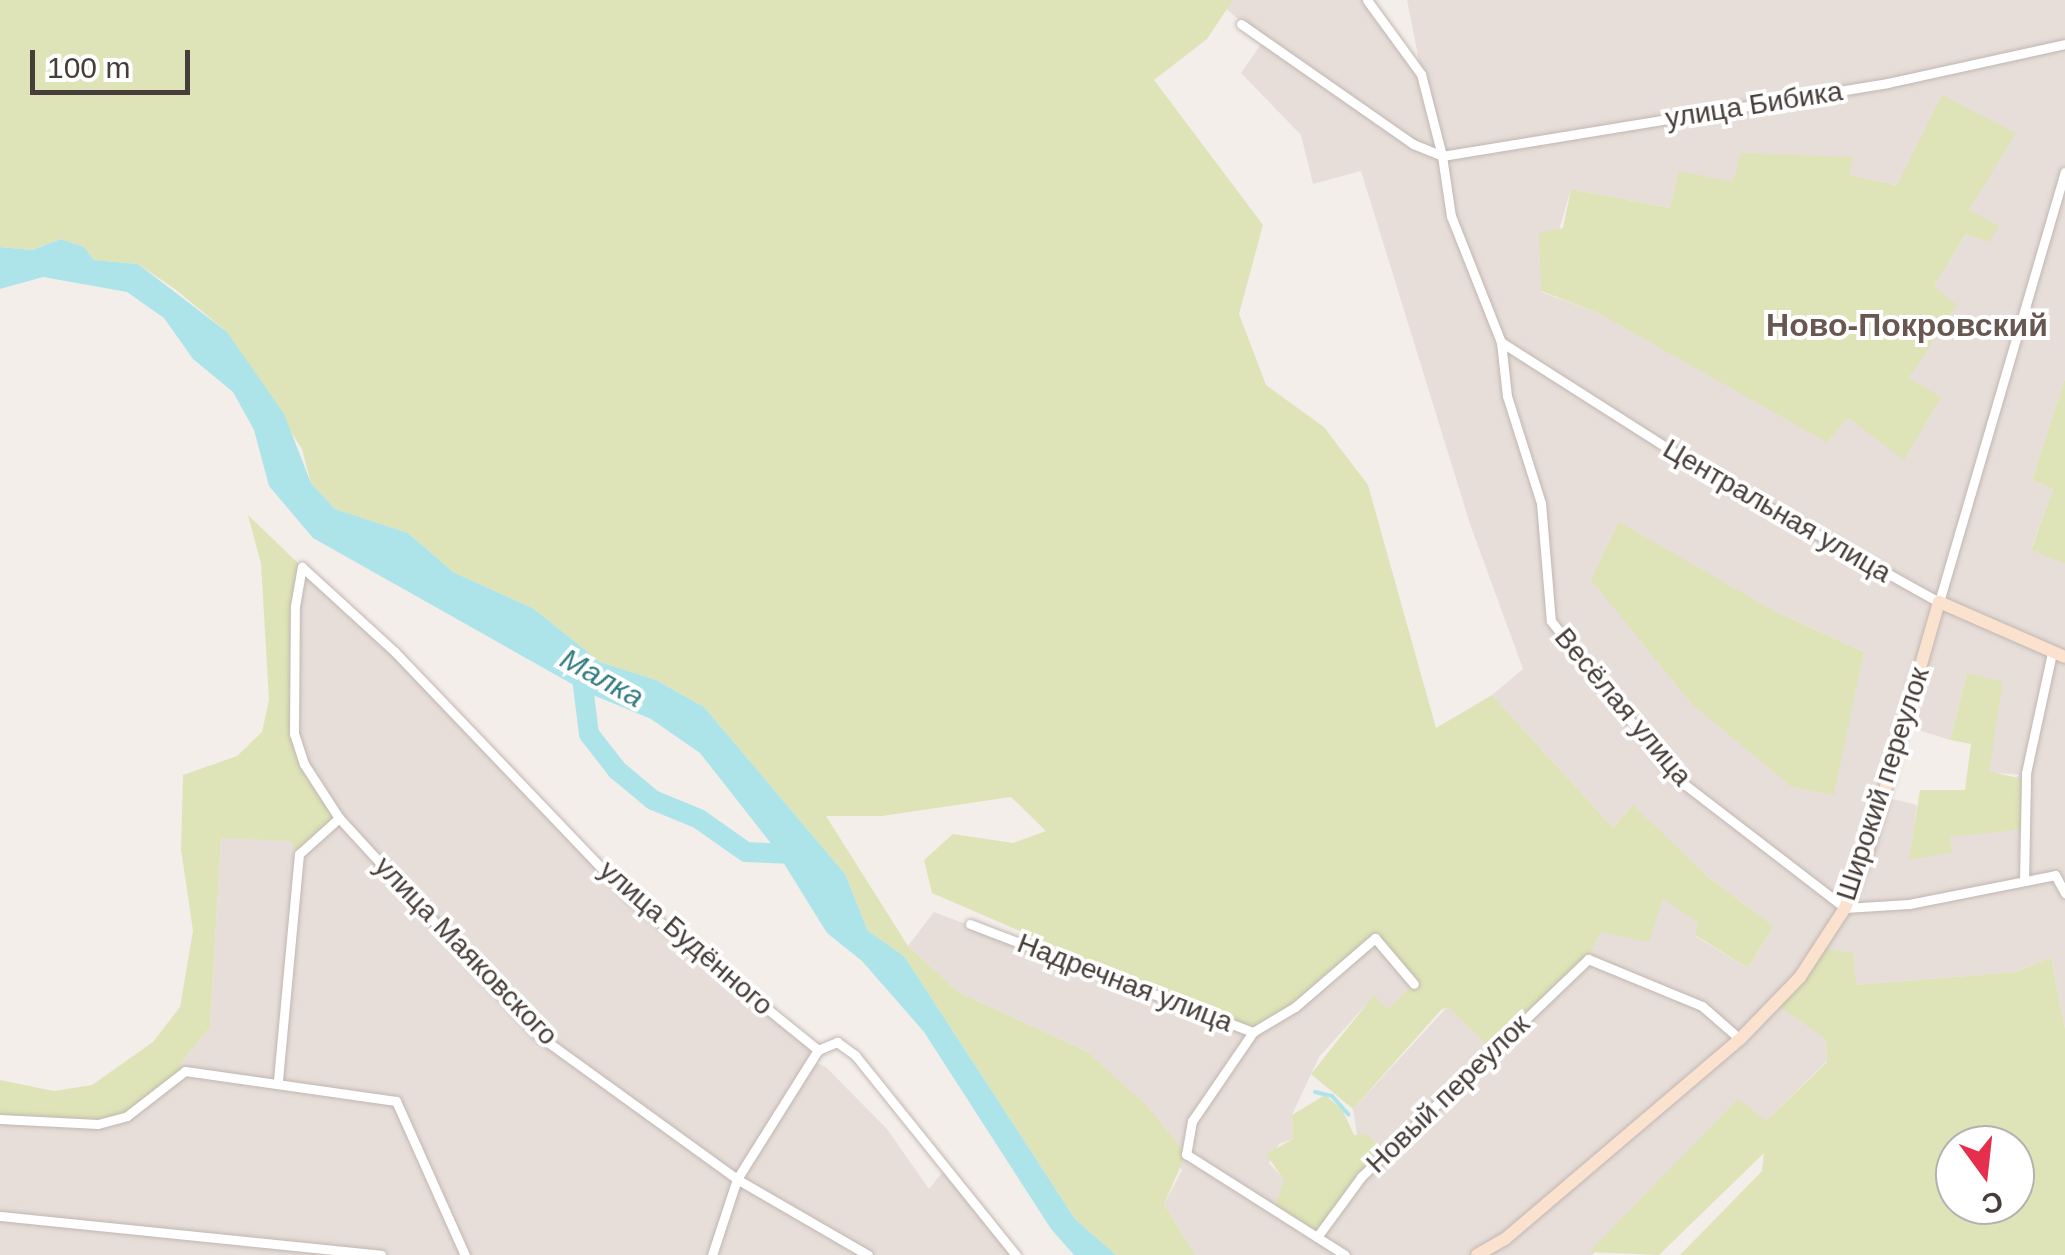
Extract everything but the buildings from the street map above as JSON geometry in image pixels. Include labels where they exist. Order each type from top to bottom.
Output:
[{"type":"street","name":"Весёлая улица","points":[[1367,0],[1422,74],[1442,156],[1451,216],[1501,342],[1506,396],[1541,503],[1551,621],[1676,777],[1845,908]]},
{"type":"street","points":[[1242,24],[1413,144],[1442,156]]},
{"type":"street","name":"улица Бибика","points":[[1442,156],[1888,84],[2065,44]]},
{"type":"street","name":"Широкий переулок","points":[[1477,1255],[1505,1240],[1740,1039],[1800,977],[1845,908],[1885,797],[2065,172]]},
{"type":"street","name":"Центральная улица","points":[[1501,342],[1700,469],[1939,602],[2059,655]]},
{"type":"street","name":"улица Маяковского","points":[[302,567],[295,606],[294,734],[304,764],[340,818],[537,1034],[737,1179],[868,1255]]},
{"type":"street","name":"улица Будённого","points":[[302,567],[395,652],[628,896],[818,1050],[837,1042],[854,1054],[1016,1255]]},
{"type":"street","points":[[2024,881],[2026,773],[2059,655]]},
{"type":"street","points":[[278,1080],[299,854],[340,818]]},
{"type":"street","points":[[1845,908],[1908,904],[2055,875],[2065,893]]},
{"type":"street","name":"Надречная улица","points":[[970,924],[1253,1032],[1192,1121],[1186,1154],[1344,1255]]},
{"type":"street","points":[[1253,1032],[1295,1007],[1376,938],[1414,984]]},
{"type":"street","name":"Новый переулок","points":[[1317,1238],[1361,1176],[1588,959],[1702,1006],[1740,1039]]},
{"type":"street","points":[[712,1255],[737,1179],[818,1050]]},
{"type":"street","points":[[0,1119],[98,1124],[126,1116],[185,1071],[278,1080],[396,1101],[466,1255]]},
{"type":"street","points":[[0,1216],[288,1252],[380,1255]]},
{"type":"shaded area","points":[[1233,0],[1367,0],[1421,71],[1407,0],[2065,0],[2065,378],[2032,480],[2053,489],[2031,549],[2065,564],[2065,1029],[2051,957],[2016,972],[1856,985],[1826,1039],[1827,1061],[1765,1122],[1738,1100],[1592,1255],[1195,1255],[1164,1204],[1182,1170],[1086,1051],[958,992],[908,946],[934,912],[1253,1032],[1375,938],[1414,984],[1388,1011],[1374,996],[1319,1057],[1292,1115],[1293,1139],[1279,1144],[1269,1163],[1285,1180],[1357,1135],[1353,1109],[1448,1006],[1492,1050],[1588,959],[1601,932],[1620,932],[1663,897],[1699,923],[1695,936],[1748,968],[1774,926],[1708,877],[1632,806],[1613,828],[1492,695],[1523,669],[1470,524],[1361,171],[1313,184],[1301,135],[1241,73],[1264,40],[1225,8]],"holes":[[[1852,157],[1848,175],[1898,185],[1998,227],[1967,233],[1933,287],[1956,305],[1909,378],[1846,417],[1829,442],[1598,313],[1541,292],[1571,189],[1671,208],[1734,182]],[[1772,610],[1864,652],[1833,794],[1792,787]],[[1967,673],[1989,772],[2019,775],[1950,837],[1910,860],[1917,805],[1885,797],[1905,726],[1950,740]]]},
{"type":"shaded area","points":[[302,567],[334,591],[628,896],[818,1050],[812,1061],[826,1067],[887,1129],[929,1189],[945,1169],[1016,1255],[0,1255],[0,1119],[184,1070],[180,1064],[210,1027],[221,837],[290,841],[316,786],[294,734]]},
{"type":"green space","points":[[0,0],[1233,0],[1207,39],[1154,80],[1263,225],[1239,314],[1266,385],[1324,427],[1368,485],[1436,728],[1492,695],[1613,828],[1633,805],[1708,877],[1774,926],[1748,968],[1695,935],[1698,923],[1663,898],[1649,942],[1601,932],[1588,959],[1493,1051],[1448,1007],[1441,1010],[1353,1109],[1311,1074],[1374,995],[1388,1010],[1414,984],[1376,939],[1295,1007],[1253,1032],[932,893],[924,860],[953,834],[1013,843],[1046,831],[1011,797],[882,816],[826,816],[908,946],[958,992],[1086,1051],[1146,1105],[1186,1154],[1164,1204],[1195,1255],[1116,1255],[1075,1219],[904,956],[868,931],[845,874],[704,707],[656,680],[600,662],[534,609],[453,572],[408,533],[335,509],[311,483],[302,449],[227,332],[138,264],[94,260],[84,247],[61,239],[31,250],[0,247]]},
{"type":"green space","points":[[1942,95],[2016,133],[1969,210],[1999,226],[1989,242],[1966,234],[1934,286],[1957,305],[1909,378],[1941,397],[1904,460],[1847,417],[1828,443],[1598,313],[1541,291],[1539,233],[1563,228],[1571,189],[1670,208],[1679,171],[1733,182],[1741,153],[1853,157],[1849,175],[1897,185]]},
{"type":"green space","points":[[2065,378],[2065,564],[2031,550],[2053,489],[2032,480]]},
{"type":"green space","points":[[248,515],[302,567],[295,606],[294,734],[304,764],[339,818],[299,854],[290,841],[221,838],[210,1027],[180,1064],[185,1071],[127,1116],[98,1124],[0,1119],[0,1080],[54,1091],[92,1085],[153,1042],[180,1007],[193,931],[181,849],[183,775],[237,756],[262,732],[269,700],[261,564]]},
{"type":"green space","points":[[1619,522],[1772,610],[1864,652],[1834,795],[1792,787],[1692,704],[1591,580]]},
{"type":"green space","points":[[1967,673],[2003,682],[1989,771],[2026,780],[2025,829],[1950,837],[1952,852],[1909,860],[1920,790],[1965,790],[1971,744],[1950,740]]},
{"type":"green space","points":[[1819,948],[1853,953],[1856,985],[2016,972],[2051,957],[2065,1029],[2065,1255],[1680,1255],[1762,1171],[1764,1153],[1659,1255],[1589,1252],[1738,1099],[1766,1121],[1827,1062],[1826,1039],[1774,1003]]},
{"type":"green space","points":[[1325,1095],[1342,1109],[1354,1135],[1368,1134],[1384,1154],[1317,1237],[1274,1210],[1284,1180],[1266,1154],[1293,1139],[1292,1115]]},
{"type":"water","name":"Малка","points":[[61,239],[84,247],[94,260],[138,264],[227,332],[284,414],[311,483],[335,509],[408,533],[453,572],[534,609],[600,662],[656,680],[704,707],[845,874],[868,931],[904,956],[1075,1219],[1116,1255],[1074,1255],[1051,1229],[924,1032],[862,961],[827,933],[773,846],[700,753],[651,719],[588,693],[313,538],[269,486],[254,430],[233,392],[193,359],[164,318],[127,292],[43,277],[0,289],[0,247],[32,250]]},
{"type":"waterway","name":"Малка","points":[[581,670],[589,734],[617,770],[653,800],[699,819],[746,852],[792,854]]},
{"type":"waterway","points":[[1315,1092],[1332,1096],[1349,1115]]},
{"type":"district","name":"Ново-Покровский","points":[[1907,325]]}]
